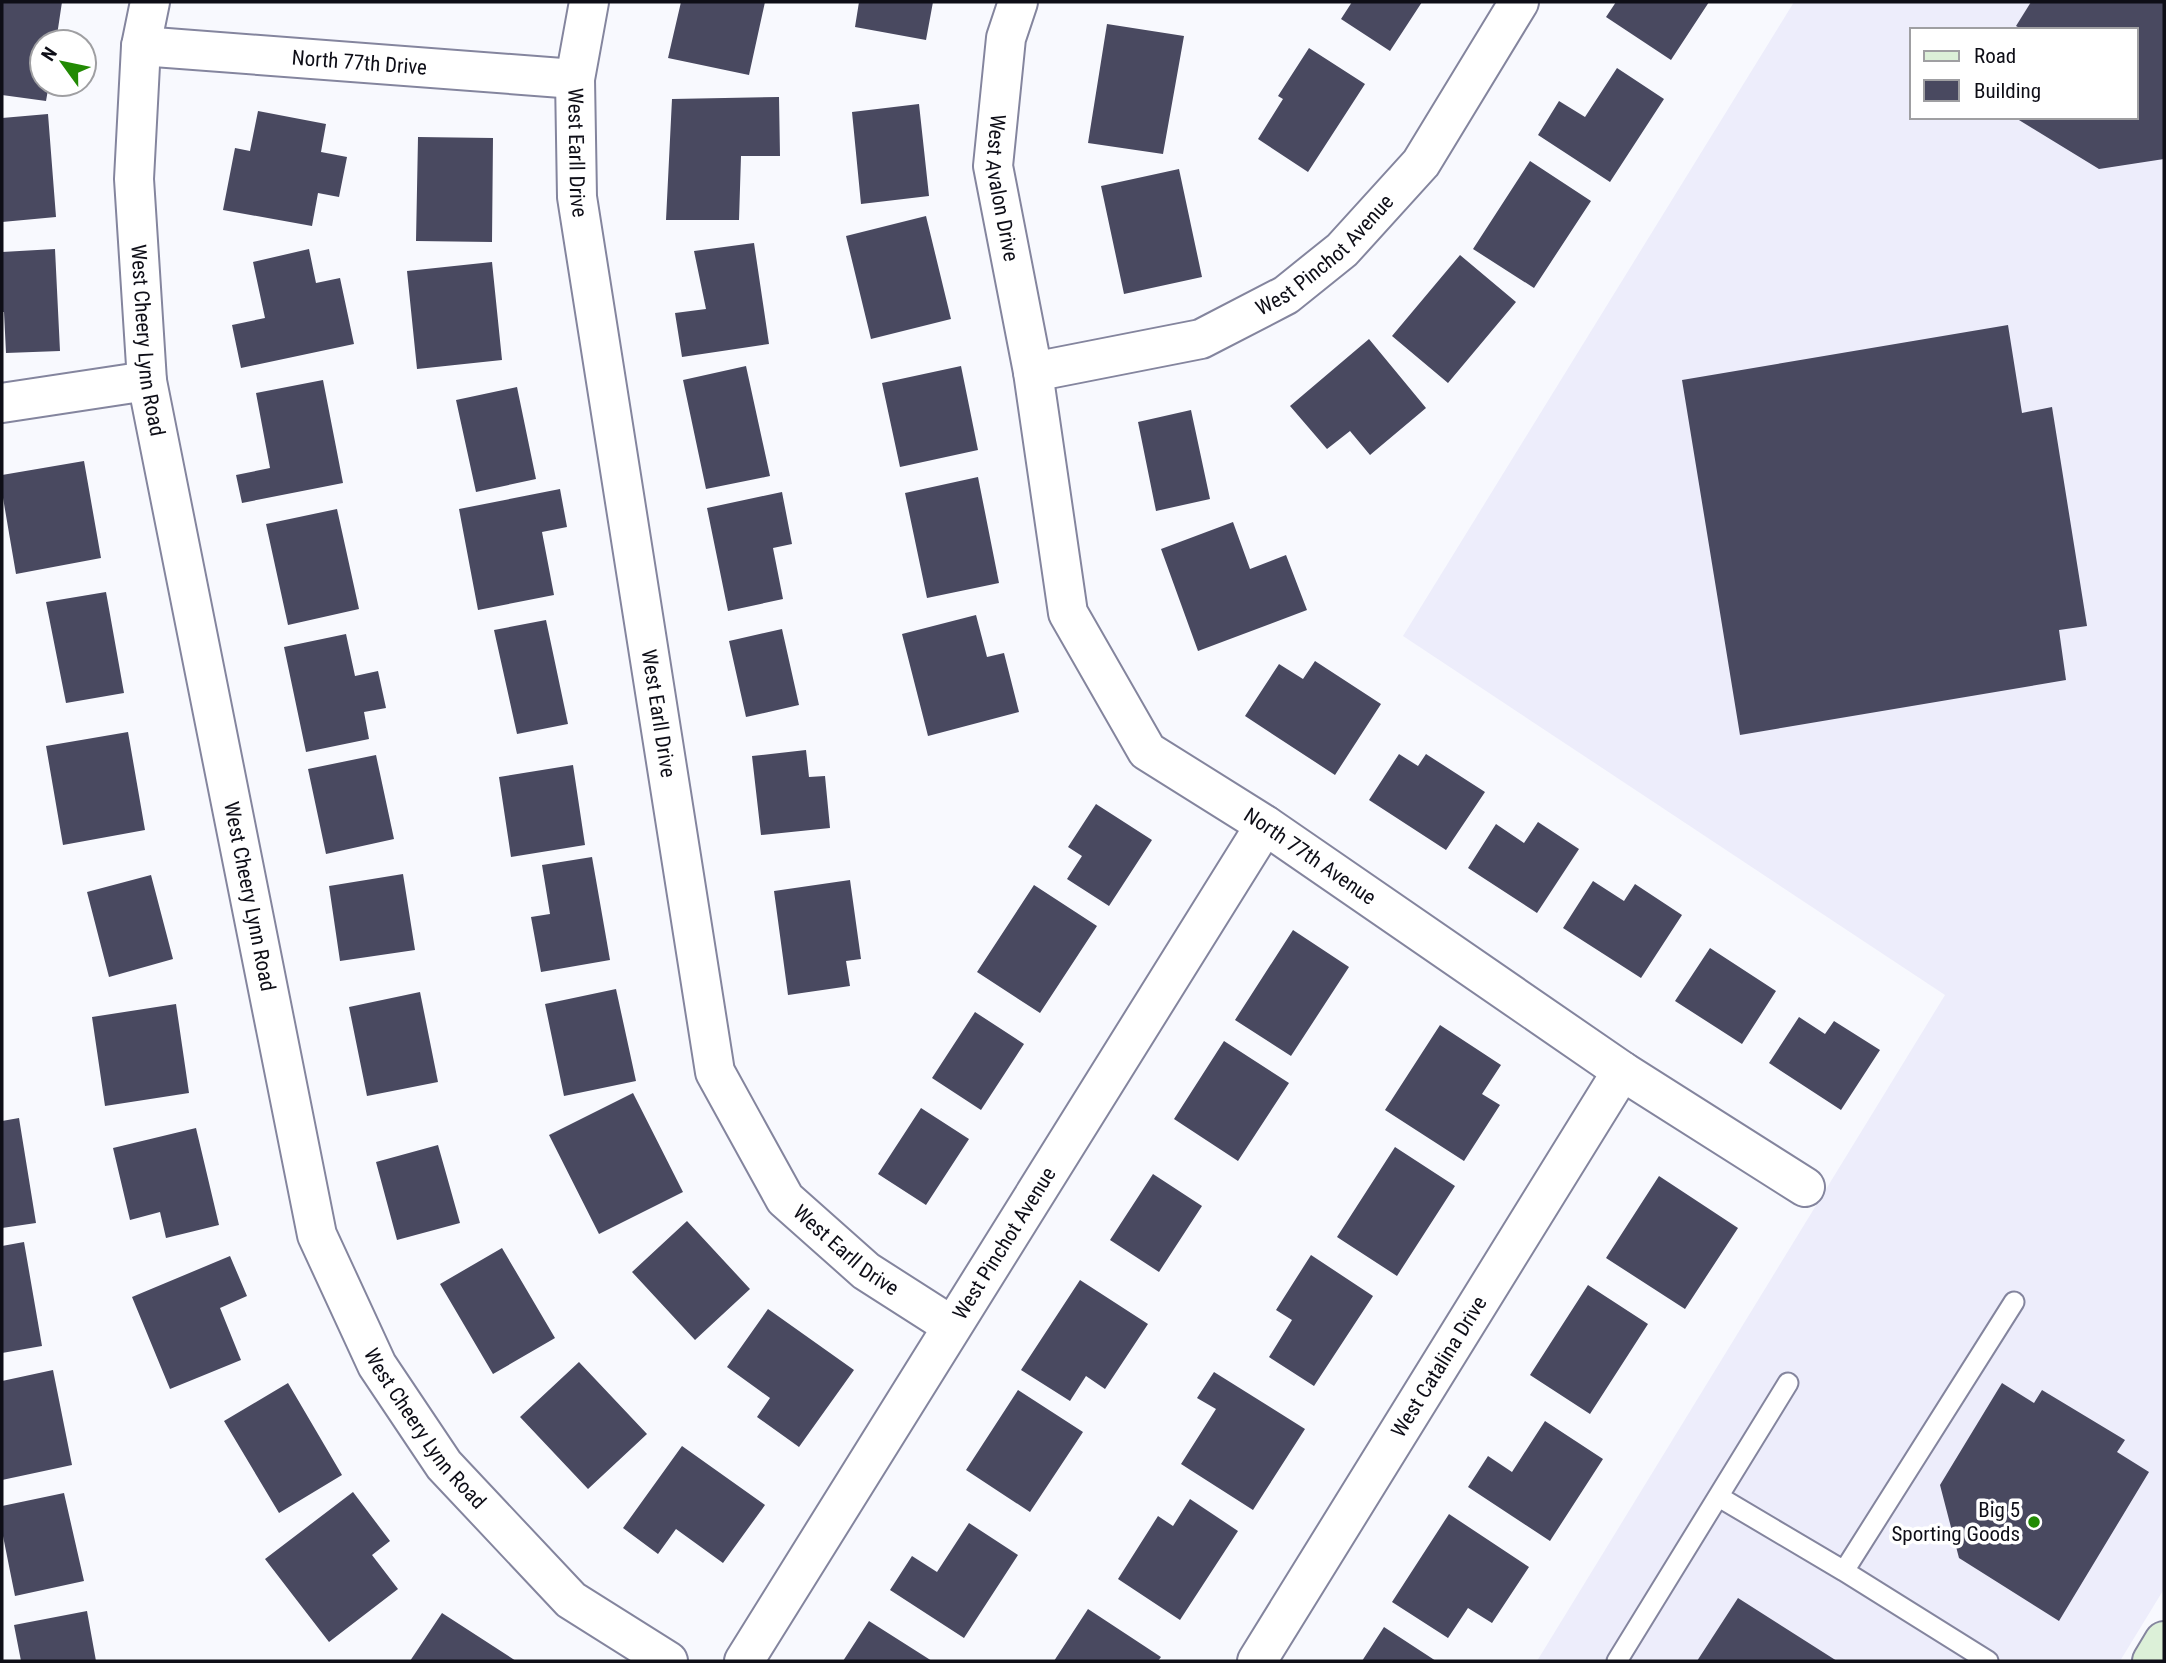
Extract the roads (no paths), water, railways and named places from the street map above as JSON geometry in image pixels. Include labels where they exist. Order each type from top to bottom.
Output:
[{"type":"main road","points":[[2152,1661],[2164,1640]]},
{"type":"street","name":"West Cheery Lynn Road","points":[[150,2],[141,46],[134,179],[147,381],[317,1235],[377,1365],[444,1465],[571,1600],[668,1661]]},
{"type":"street","name":"West Earll Drive","points":[[589,2],[575,79],[577,197],[715,1072],[785,1199],[866,1271],[952,1326]]},
{"type":"street","name":"West Avalon Drive","points":[[1018,2],[1006,38],[993,166],[1033,372]]},
{"type":"street","name":"West Pinchot Avenue","points":[[1033,372],[1201,339],[1286,295],[1342,250],[1421,163],[1519,2]]},
{"type":"street","name":"North 77th Drive","points":[[141,46],[575,79]]},
{"type":"street","name":"North 77th Avenue","points":[[1033,372],[1068,613],[1147,751],[1265,825],[1622,1071],[1805,1187]]},
{"type":"street","points":[[2,403],[147,381]]},
{"type":"street","name":"West Pinchot Avenue","points":[[744,1661],[1265,825]]},
{"type":"street","name":"West Catalina Drive","points":[[1257,1661],[1622,1071]]},
{"type":"lane","points":[[1844,1571],[2014,1302]]},
{"type":"lane","points":[[1617,1661],[1788,1383]]},
{"type":"lane","points":[[1718,1497],[1844,1571],[1988,1661]]},
{"type":"place","name":"Big 5 Sporting Goods","points":[[2034,1522]]}]
